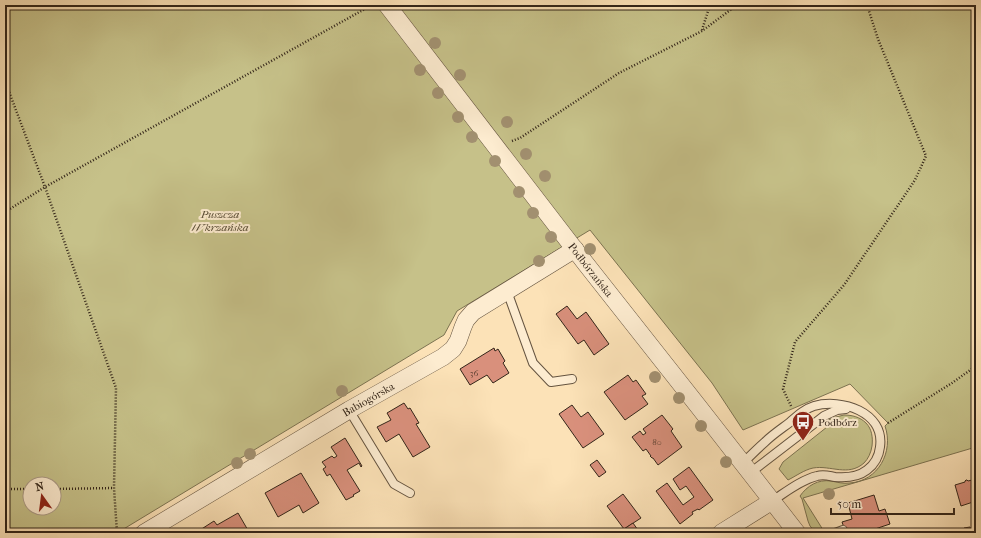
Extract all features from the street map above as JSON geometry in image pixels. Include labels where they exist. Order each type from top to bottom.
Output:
[{"type":"street","name":"Podbórzańska","points":[[387,5],[574,249],[796,533]]},
{"type":"street","name":"Babiogórska","points":[[144,533],[349,410],[443,356],[456,345],[466,320],[473,312],[574,249]]},
{"type":"street","points":[[721,533],[772,501]]},
{"type":"lane","points":[[507,291],[533,363],[551,382],[572,379]]},
{"type":"lane","points":[[746,468],[765,441],[808,408],[836,404],[857,409],[869,416],[876,424],[879,429],[879,453],[875,462],[865,472],[857,476],[846,478],[826,475],[816,476],[772,501]]},
{"type":"lane","points":[[746,468],[828,413],[837,410],[857,409]]},
{"type":"lane","points":[[349,410],[394,484],[410,493]]},
{"type":"path","points":[[5,212],[45,188],[372,5]]},
{"type":"path","points":[[702,31],[710,5]]},
{"type":"path","points":[[496,148],[520,138],[619,73],[702,31],[738,5]]},
{"type":"path","points":[[796,417],[783,389],[795,342],[844,285],[915,180],[926,156],[878,39],[867,5]]},
{"type":"path","points":[[5,81],[45,188],[116,388],[114,488],[117,533]]},
{"type":"path","points":[[879,429],[976,366]]},
{"type":"path","points":[[62,489],[114,488]]},
{"type":"path","points":[[5,489],[22,489]]},
{"type":"green space","name":"Puszcza Wkrzańska","points":[[5,5],[976,5],[976,447],[803,498],[825,533],[816,533],[810,526],[800,496],[809,486],[817,482],[831,481],[850,483],[869,477],[876,471],[885,455],[887,436],[885,426],[888,423],[850,384],[743,430],[712,383],[590,230],[457,311],[444,335],[117,533],[5,533]]},
{"type":"green space","points":[[844,415],[859,418],[870,428],[872,446],[868,458],[864,463],[858,467],[846,470],[820,467],[813,468],[788,480],[779,469],[783,462],[827,427],[824,423],[832,418]]},
{"type":"building","points":[[567,306],[577,319],[586,312],[609,344],[594,355],[584,340],[578,344],[556,314]]},
{"type":"building","points":[[494,348],[495,351],[498,349],[505,361],[503,363],[509,373],[493,383],[487,375],[470,385],[460,369]]},
{"type":"building","points":[[628,375],[633,382],[636,380],[646,394],[642,396],[648,404],[625,420],[604,392]]},
{"type":"building","points":[[404,403],[408,409],[410,408],[419,423],[416,424],[430,447],[413,457],[399,434],[386,442],[377,427],[391,420],[387,413]]},
{"type":"building","points":[[572,405],[581,417],[588,412],[604,434],[583,448],[559,414]]},
{"type":"building","points":[[662,415],[673,429],[671,431],[682,447],[658,465],[646,449],[643,451],[632,437],[640,431],[643,435],[646,433],[643,429]]},
{"type":"building","points":[[345,438],[362,466],[361,467],[359,463],[347,470],[360,491],[346,500],[330,474],[327,476],[323,469],[326,467],[322,462],[332,456],[334,458],[337,456],[331,447]]},
{"type":"building","points":[[597,460],[606,472],[599,477],[590,465]]},
{"type":"building","points":[[689,467],[713,500],[699,510],[698,509],[692,512],[693,514],[680,524],[656,491],[667,483],[683,505],[694,497],[686,486],[680,490],[673,479]]},
{"type":"building","points":[[301,473],[319,503],[303,513],[299,505],[278,517],[265,493]]},
{"type":"building","points":[[976,479],[976,501],[961,506],[955,485],[965,482],[966,480]]},
{"type":"building","points":[[623,494],[641,518],[624,529],[607,506]]},
{"type":"building","points":[[874,495],[879,511],[885,509],[890,524],[866,533],[846,533],[842,522],[852,519],[848,503]]},
{"type":"building","points":[[238,513],[249,532],[248,533],[199,533],[198,531],[214,521],[217,525]]},
{"type":"building","points":[[633,523],[640,533],[619,533],[624,529]]},
{"type":"building","points":[[970,527],[971,531],[976,530],[976,533],[960,533],[965,532],[964,528]]},
{"type":"place","name":"Podbórz","points":[[803,442]]}]
